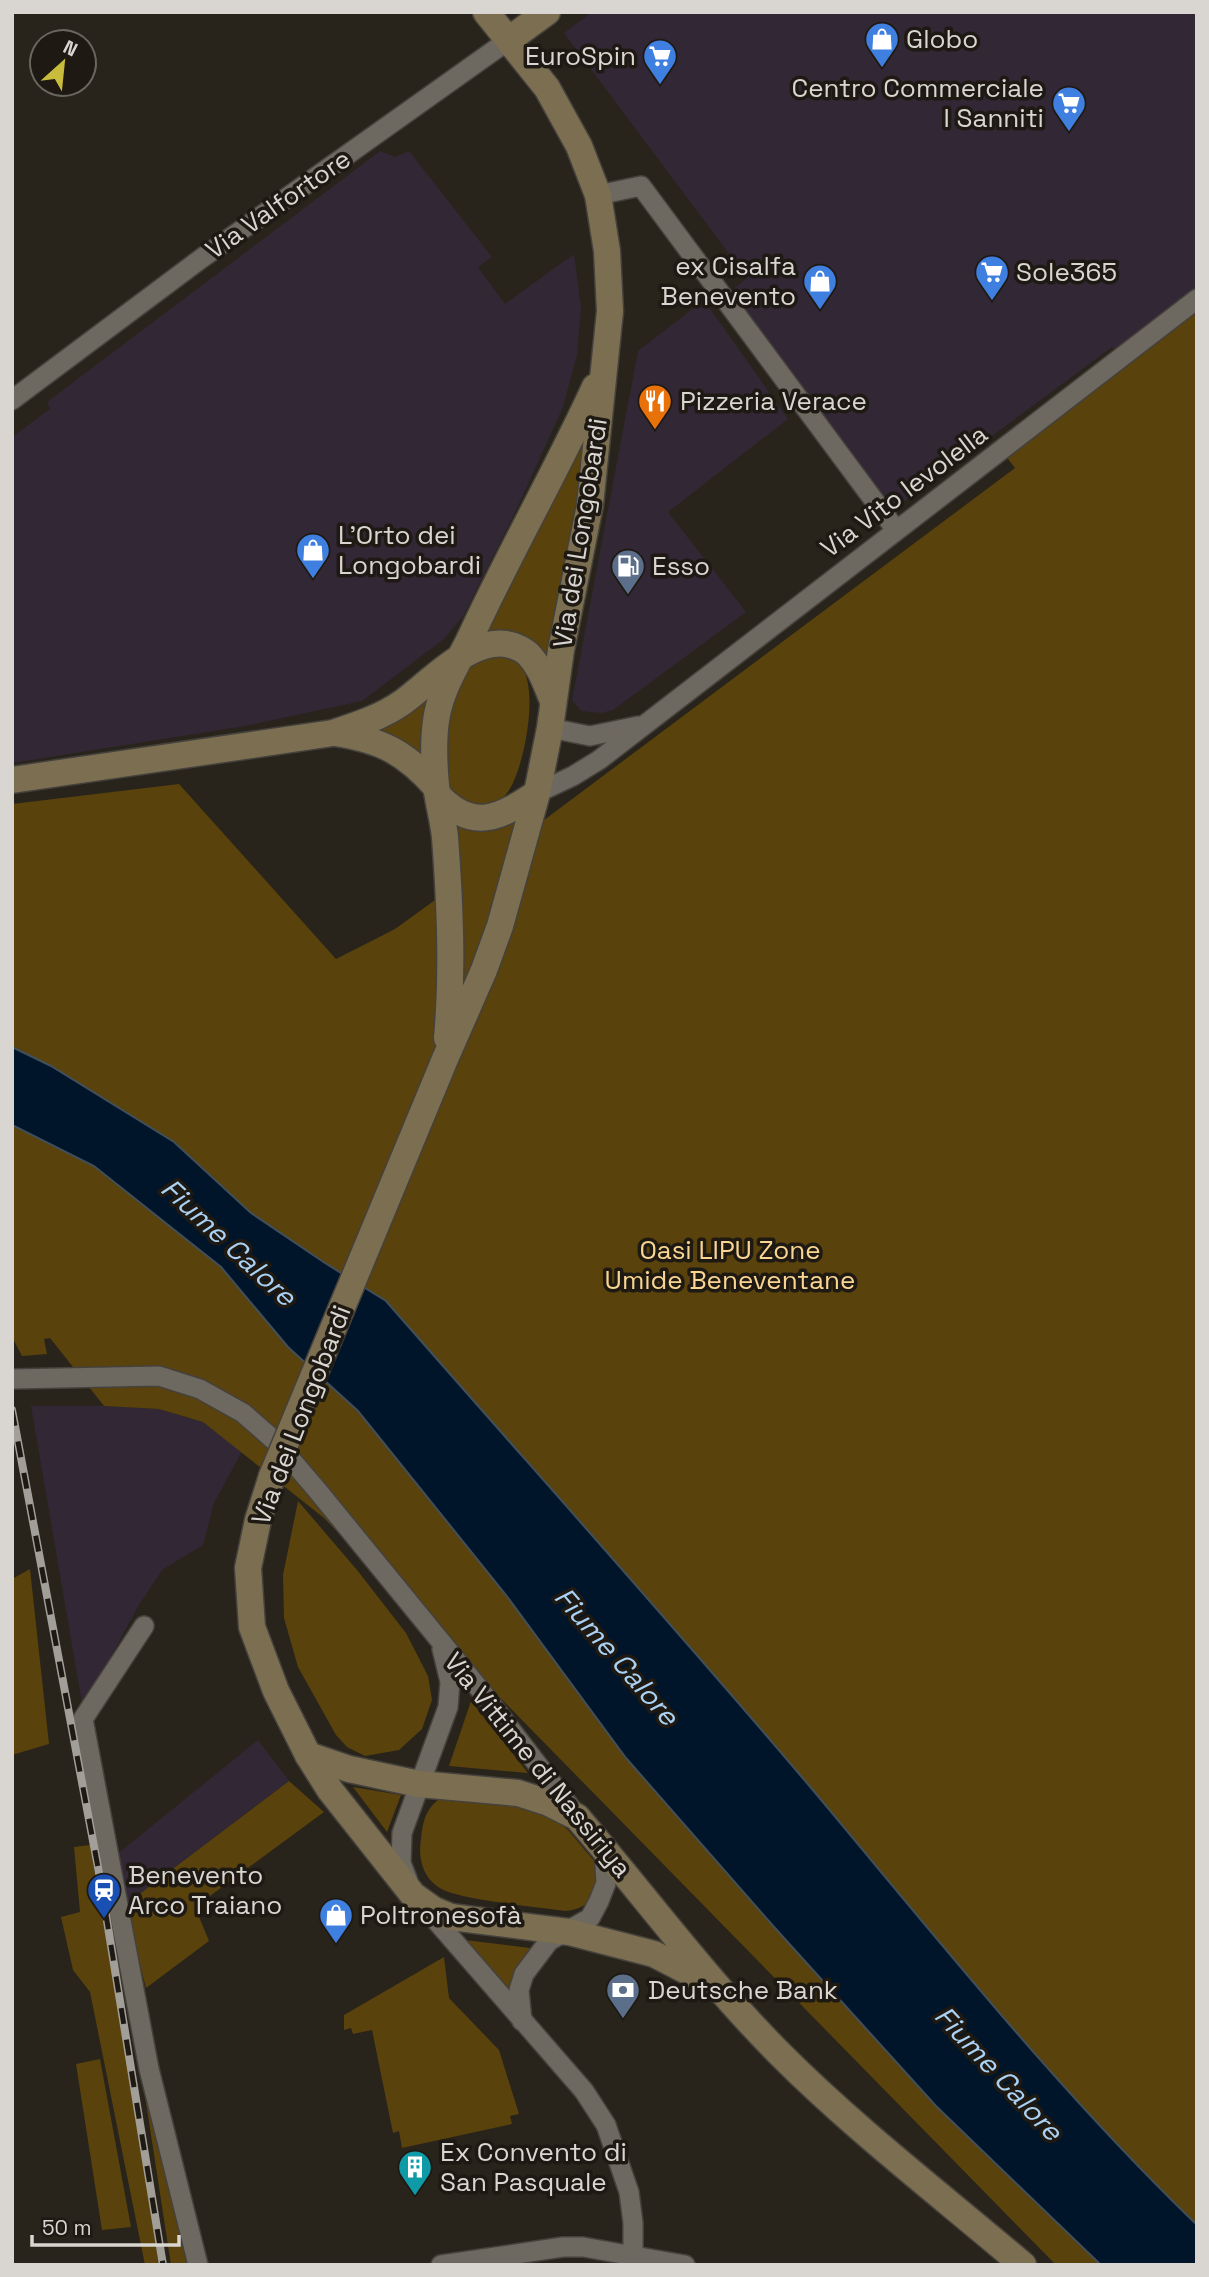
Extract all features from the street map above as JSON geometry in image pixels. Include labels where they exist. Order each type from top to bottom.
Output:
[{"type":"main road","name":"Via dei Longobardi","points":[[413,1895],[330,1790],[308,1755],[276,1691],[252,1627],[248,1568],[258,1520],[272,1476],[500,926],[537,793],[561,650],[590,505],[610,310],[607,251],[598,195],[579,146],[547,88],[486,12]]},
{"type":"main road","name":"Via Valfortore","points":[[510,39],[547,12]]},
{"type":"main road","name":"Via dei Longobardi","points":[[445,1059],[450,997],[450,941],[444,834],[437,791],[434,740],[436,718],[449,678],[571,439],[606,363]]},
{"type":"main road","name":"Via dei Longobardi","points":[[462,657],[484,644],[503,643],[526,651],[540,670],[552,715]]},
{"type":"main road","points":[[12,780],[333,733],[379,716],[400,704],[462,657]]},
{"type":"main road","points":[[333,733],[360,737],[399,752],[420,769],[449,807],[463,814],[488,819],[512,810],[537,793]]},
{"type":"main road","points":[[308,1755],[349,1769],[419,1784],[517,1793],[550,1803],[577,1817]]},
{"type":"main road","name":"Via Vittime di Nassiriya","points":[[577,1817],[718,1988],[782,2056],[858,2125],[1023,2265]]},
{"type":"main road","points":[[413,1895],[451,1917],[569,1932],[654,1954],[718,1988]]},
{"type":"street","name":"Via Valfortore","points":[[12,400],[202,258],[510,39]]},
{"type":"street","points":[[598,195],[641,186],[896,530]]},
{"type":"street","name":"Via Vito Ievolella","points":[[537,793],[599,760],[1197,299]]},
{"type":"street","name":"Via Vito Ievolella","points":[[552,715],[590,736],[643,724]]},
{"type":"street","name":"Via Vittime di Nassiriya","points":[[12,1379],[159,1376],[200,1390],[243,1413],[276,1442],[478,1687],[577,1817]]},
{"type":"street","points":[[144,1626],[83,1719],[149,2069],[198,2265]]},
{"type":"street","points":[[413,1895],[401,1863],[402,1833],[448,1707],[450,1682],[441,1644]]},
{"type":"street","points":[[522,2021],[519,1990],[524,1975],[549,1941],[590,1918],[599,1901],[606,1883],[604,1848]]},
{"type":"street","name":"Via dei Longobardi","points":[[413,1895],[584,2091],[606,2125],[629,2192],[633,2255]]},
{"type":"street","points":[[441,2265],[563,2247],[583,2247],[685,2265]]},
{"type":"shaded area","points":[[592,12],[1197,12],[1197,477],[1132,368],[1112,347],[894,509],[731,291],[747,278],[564,33]]},
{"type":"shaded area","points":[[380,151],[395,157],[409,151],[492,257],[478,267],[505,304],[574,254],[581,308],[577,355],[563,407],[518,506],[463,616],[444,639],[362,701],[245,726],[12,763],[12,437],[50,409],[47,402]]},
{"type":"shaded area","points":[[704,300],[788,419],[668,512],[746,612],[613,710],[601,713],[581,711],[572,700],[638,351]]},
{"type":"shaded area","points":[[31,1406],[159,1409],[203,1422],[242,1451],[214,1503],[203,1545],[163,1569],[138,1606],[83,1709]]},
{"type":"shaded area","points":[[258,1740],[289,1781],[125,1905],[116,1855]]},
{"type":"green space","name":"Oasi LIPU Zone Umide Beneventane","points":[[1197,310],[1197,2265],[1056,2265],[324,1518],[203,1422],[159,1409],[104,1406],[50,1338],[44,1339],[47,1354],[22,1356],[12,1337],[12,804],[179,784],[336,959],[395,929],[460,882],[453,823],[474,830],[489,830],[523,813],[516,841],[1015,468],[1005,455]]},
{"type":"green space","points":[[587,425],[579,495],[547,667],[520,641],[505,634],[486,632]]},
{"type":"green space","points":[[489,652],[503,655],[522,668],[527,679],[529,712],[524,750],[513,782],[499,801],[481,810],[447,791],[444,740],[456,689],[466,668]]},
{"type":"green space","points":[[431,690],[423,768],[360,730]]},
{"type":"green space","points":[[298,1501],[406,1633],[428,1676],[432,1700],[422,1729],[399,1750],[365,1756],[347,1747],[336,1735],[298,1667],[284,1618],[283,1575]]},
{"type":"green space","points":[[30,1569],[49,1744],[12,1755],[12,1579]]},
{"type":"green space","points":[[471,1701],[528,1773],[449,1766]]},
{"type":"green space","points":[[289,1781],[324,1812],[195,1907],[209,1941],[146,1988],[125,1905]]},
{"type":"green space","points":[[353,1787],[401,1795],[387,1832]]},
{"type":"green space","points":[[442,1797],[468,1798],[547,1812],[568,1830],[600,1868],[591,1897],[582,1906],[566,1911],[462,1896],[438,1887],[425,1872],[420,1846],[426,1815]]},
{"type":"green space","points":[[90,1845],[159,2265],[145,2265],[90,1992],[73,1970],[61,1917],[80,1912],[74,1847]]},
{"type":"green space","points":[[465,1940],[530,1948],[507,1990]]},
{"type":"green space","points":[[444,1957],[449,1998],[499,2050],[519,2114],[510,2116],[512,2124],[402,2148],[399,2131],[393,2133],[372,2030],[353,2034],[351,2028],[344,2030],[344,2015]]},
{"type":"green space","points":[[100,2059],[131,2227],[102,2230],[76,2064]]},
{"type":"green space","points":[[143,2083],[190,2265],[171,2265]]},
{"type":"water","name":"Fiume Calore","points":[[12,1047],[51,1066],[174,1142],[251,1213],[386,1301],[750,1716],[1042,2062],[1092,2118],[1197,2225],[1197,2265],[1101,2265],[936,2106],[626,1758],[506,1595],[358,1411],[288,1347],[221,1267],[94,1166],[12,1125]]},
{"type":"railway","points":[[12,1410],[100,1878],[163,2265]]},
{"type":"place","name":"Globo","points":[[882,69]]},
{"type":"place","name":"EuroSpin","points":[[660,86]]},
{"type":"place","name":"Centro Commerciale I Sanniti","points":[[1069,133]]},
{"type":"place","name":"Sole365","points":[[992,302]]},
{"type":"place","name":"ex Cisalfa Benevento","points":[[820,311]]},
{"type":"place","name":"Pizzeria Verace","points":[[655,431]]},
{"type":"place","name":"L'Orto dei Longobardi","points":[[313,580]]},
{"type":"place","name":"Esso","points":[[628,596]]},
{"type":"place","name":"Benevento Arco Traiano","points":[[104,1920]]},
{"type":"place","name":"Poltronesofà","points":[[336,1945]]},
{"type":"place","name":"Deutsche Bank","points":[[623,2020]]},
{"type":"place","name":"Ex Convento di San Pasquale","points":[[415,2197]]}]
